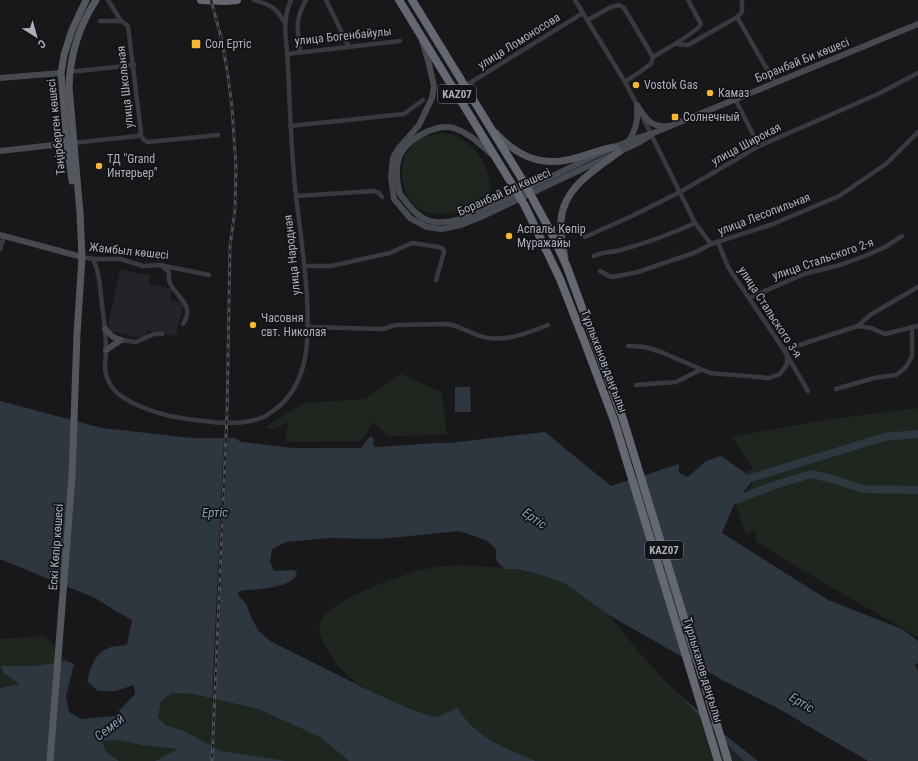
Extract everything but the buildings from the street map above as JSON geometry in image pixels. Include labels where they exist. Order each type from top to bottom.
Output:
[{"type":"highway","points":[[201,0],[237,0]]},
{"type":"highway","name":"Тұрлыханов даңғылы","points":[[399,0],[525,206],[560,279],[615,423],[718,761]]},
{"type":"highway","name":"Тұрлыханов даңғылы","points":[[412,0],[525,184],[553,236],[567,266],[627,432],[728,761]]},
{"type":"main road","name":"Тәңірберген көшесі","points":[[82,257],[80,213],[70,143],[69,87],[65,72],[64,55],[72,30],[86,0]]},
{"type":"main road","name":"Тәңірберген көшесі","points":[[65,72],[79,33],[90,9],[96,0]]},
{"type":"main road","name":"Боранбай Би көшесі","points":[[617,150],[629,141],[673,125],[918,24]]},
{"type":"main road","points":[[400,151],[419,125],[432,98],[434,86],[428,60],[418,32]]},
{"type":"main road","points":[[0,78],[65,72]]},
{"type":"main road","points":[[637,105],[645,118],[654,125],[662,127],[673,125]]},
{"type":"main road","points":[[629,141],[636,129],[638,118],[637,105]]},
{"type":"main road","points":[[485,119],[501,138],[513,149],[524,156],[537,160],[552,162],[568,160],[605,148],[617,150]]},
{"type":"main road","points":[[400,151],[420,135],[435,128],[452,128],[472,136],[497,160]]},
{"type":"main road","name":"Боранбай Би көшесі","points":[[400,151],[393,158],[391,177],[394,199],[410,218],[427,227],[442,228],[461,225],[481,217],[563,178],[617,150],[640,142],[650,134]]},
{"type":"main road","points":[[0,151],[70,143]]},
{"type":"main road","points":[[567,266],[562,241],[561,222],[564,206],[571,192],[585,177],[617,150]]},
{"type":"main road","name":"Жамбыл көшесі","points":[[2,236],[82,257]]},
{"type":"main road","name":"Ескі Көпір көшесі","points":[[50,761],[72,477],[77,334],[82,257]]},
{"type":"main road","points":[[105,329],[113,337],[121,340]]},
{"type":"main road","points":[[106,350],[121,340]]},
{"type":"street","name":"улица Школьная","points":[[70,143],[140,135],[141,132],[134,65],[128,26],[122,21],[108,0]]},
{"type":"street","points":[[254,0],[271,6],[278,11],[285,23]]},
{"type":"street","name":"улица Народная","points":[[92,259],[98,272],[105,329],[105,371],[111,386],[121,396],[144,408],[167,416],[232,423],[265,417],[288,398],[297,384],[303,368],[307,352],[309,327],[305,266],[296,196],[290,126],[285,23],[287,10],[291,0]]},
{"type":"street","points":[[300,52],[297,23],[300,12],[306,0]]},
{"type":"street","points":[[326,0],[349,47]]},
{"type":"street","points":[[575,0],[625,82],[695,223],[711,244]]},
{"type":"street","points":[[625,82],[651,64],[653,57],[677,44],[683,38],[700,28],[701,24],[688,0]]},
{"type":"street","points":[[677,44],[690,44],[737,17],[742,12],[742,0]]},
{"type":"street","points":[[588,20],[611,7],[619,5],[624,8],[653,57]]},
{"type":"street","name":"улица Ломоносова","points":[[465,86],[584,13]]},
{"type":"street","points":[[737,17],[775,83]]},
{"type":"street","points":[[100,20],[122,21]]},
{"type":"street","name":"улица Богенбайулы","points":[[287,54],[400,41]]},
{"type":"street","points":[[65,72],[134,65]]},
{"type":"street","name":"улица Широкая","points":[[585,237],[680,192],[758,146],[878,94],[918,73]]},
{"type":"street","points":[[735,99],[758,146]]},
{"type":"street","points":[[290,126],[404,114],[423,100]]},
{"type":"street","name":"улица Лесопильная","points":[[600,271],[609,276],[621,276],[638,272],[696,252],[711,244],[773,224],[839,196],[886,164],[918,132]]},
{"type":"street","points":[[140,135],[148,142],[218,135]]},
{"type":"street","points":[[296,196],[374,191],[379,193],[382,197]]},
{"type":"street","points":[[594,256],[602,252],[619,251],[695,223]]},
{"type":"street","points":[[0,249],[2,236]]},
{"type":"street","name":"улица Стальского 2-я","points":[[749,298],[804,274],[840,265],[885,248],[902,236]]},
{"type":"street","name":"улица Стальского 3-я","points":[[718,242],[728,267],[784,350],[808,391]]},
{"type":"street","points":[[305,266],[331,266],[390,253],[412,243],[439,247],[443,249],[444,252],[436,280]]},
{"type":"street","name":"Жамбыл көшесі","points":[[82,257],[92,259],[120,260],[143,266],[160,265],[209,275]]},
{"type":"street","points":[[160,265],[166,268],[169,272],[170,284],[185,303],[187,308],[186,318],[182,324]]},
{"type":"street","points":[[784,350],[858,326],[870,315],[918,287]]},
{"type":"street","points":[[309,327],[383,330],[396,325],[448,324],[455,325],[486,338],[497,339],[527,334],[548,325]]},
{"type":"street","points":[[858,326],[871,328],[885,334],[912,326],[918,326]]},
{"type":"street","points":[[836,389],[874,378],[896,375],[906,366],[912,356],[912,326]]},
{"type":"street","points":[[121,340],[136,342],[154,334],[162,334]]},
{"type":"street","points":[[628,346],[645,347],[661,352],[710,374],[769,378],[780,374],[787,364],[787,356]]},
{"type":"street","points":[[636,385],[676,382],[700,370]]},
{"type":"shaded area","points":[[445,133],[459,138],[471,146],[481,158],[487,172],[491,195],[460,210],[447,214],[440,214],[427,212],[416,206],[408,197],[404,186],[402,173],[403,161],[409,150],[418,140],[434,134]]},
{"type":"shaded area","points":[[120,269],[151,276],[149,284],[172,289],[170,300],[184,303],[176,336],[147,330],[145,339],[107,330]]},
{"type":"shaded area","points":[[401,374],[442,392],[447,435],[388,436],[373,422],[361,441],[285,442],[288,423],[274,429],[266,427],[304,403],[365,399]]},
{"type":"shaded area","points":[[918,408],[918,637],[832,588],[755,541],[756,530],[746,535],[736,505],[753,483],[744,472],[753,469],[732,437],[824,420]]},
{"type":"shaded area","points":[[462,565],[517,569],[538,574],[564,583],[609,615],[638,651],[672,688],[744,761],[536,761],[503,747],[487,738],[471,725],[457,708],[445,715],[429,717],[408,709],[366,689],[348,677],[340,669],[324,644],[320,634],[319,628],[321,621],[327,613],[337,605],[385,582],[430,568]]},
{"type":"shaded area","points":[[45,636],[67,661],[34,667],[2,666],[4,673],[20,684],[0,688],[0,639]]},
{"type":"shaded area","points":[[172,693],[193,694],[258,709],[320,737],[349,761],[287,761],[221,751],[184,731],[165,725],[158,717],[161,701]]},
{"type":"shaded area","points":[[118,740],[141,745],[179,749],[155,761],[119,761],[106,752],[102,741]]},
{"type":"water","points":[[455,387],[470,387],[471,412],[455,412]]},
{"type":"water","points":[[0,401],[102,428],[192,438],[235,438],[241,442],[294,448],[360,448],[371,436],[374,440],[373,445],[375,447],[449,443],[545,432],[611,486],[679,464],[679,473],[688,477],[706,461],[721,456],[744,472],[751,483],[735,502],[722,533],[828,600],[902,629],[918,641],[918,663],[915,665],[918,671],[918,761],[868,761],[779,709],[724,681],[609,615],[564,583],[538,574],[517,569],[505,569],[499,564],[496,558],[496,550],[486,540],[459,531],[381,539],[329,538],[286,542],[272,549],[270,561],[274,571],[294,570],[297,573],[294,578],[281,585],[262,589],[239,591],[238,595],[246,604],[258,630],[270,641],[370,691],[410,709],[437,717],[457,708],[471,725],[487,738],[503,747],[536,761],[349,761],[320,737],[258,709],[193,694],[172,693],[161,701],[158,717],[165,725],[184,731],[221,751],[287,761],[155,761],[178,749],[141,745],[118,740],[102,741],[106,752],[119,761],[0,761],[0,688],[20,684],[4,673],[1,666],[34,666],[67,661],[74,664],[66,696],[69,712],[81,719],[114,716],[135,694],[134,685],[115,691],[98,691],[87,681],[94,662],[100,653],[111,647],[127,644],[132,620],[95,598],[0,559]]},
{"type":"water","points":[[672,688],[730,739],[758,761],[744,761]]},
{"type":"pier","points":[[224,436],[228,436],[216,702],[212,701]]},
{"type":"waterway","points":[[738,482],[884,437],[918,434]]},
{"type":"waterway","points":[[727,503],[778,484],[812,474],[862,489],[918,490]]},
{"type":"railway","points":[[211,0],[222,41],[228,76],[236,167],[235,210],[230,246],[227,414],[212,761]]},
{"type":"place","name":"Сол Ертіс","points":[[196,44]]},
{"type":"place","name":"Vostok Gas","points":[[636,85]]},
{"type":"place","name":"Камаз","points":[[710,93]]},
{"type":"place","name":"Солнечный","points":[[675,117]]},
{"type":"place","name":"ТД \"Grand Интерьер\"","points":[[99,166]]},
{"type":"place","name":"Аспалы Көпір Мұражайы","points":[[509,236]]},
{"type":"place","name":"Часовня свт. Николая","points":[[253,325]]},
{"type":"water label","name":"Ертіс","points":[[215,512]]},
{"type":"water label","name":"Ертіс","points":[[535,518]]},
{"type":"water label","name":"Ертіс","points":[[802,702]]},
{"type":"water label","name":"Семей","points":[[109,727]]}]
